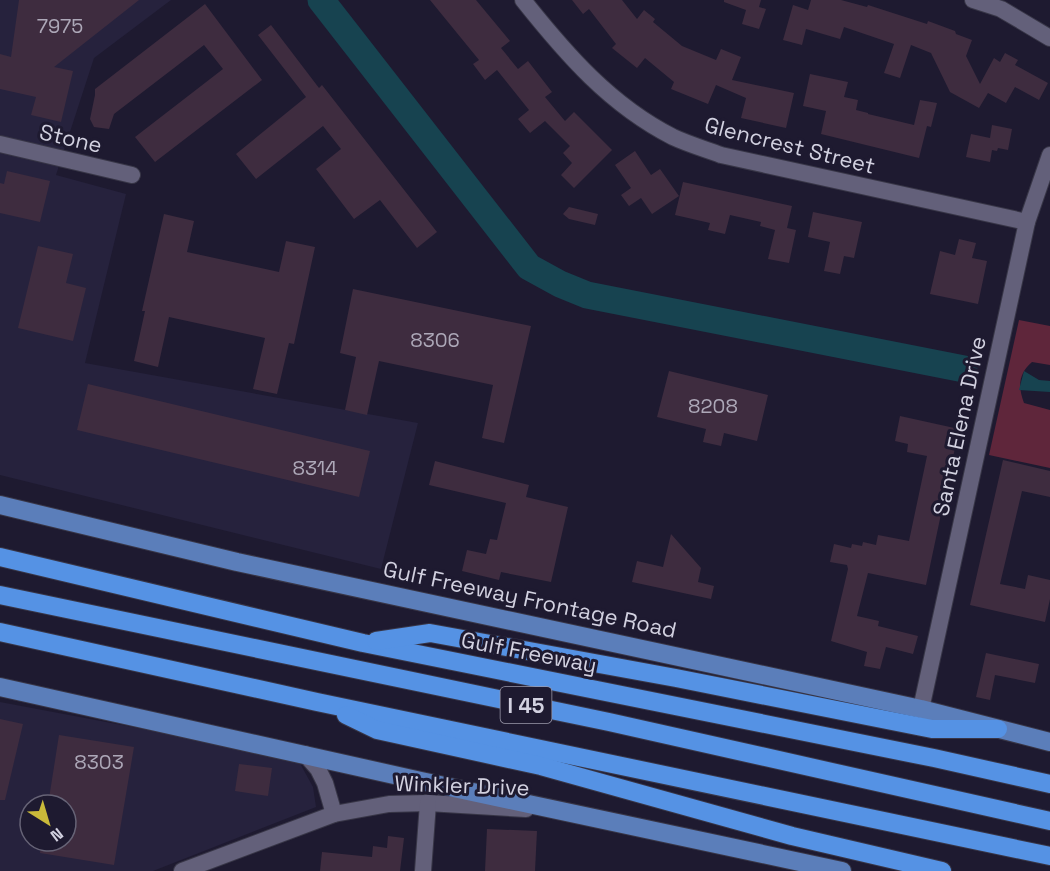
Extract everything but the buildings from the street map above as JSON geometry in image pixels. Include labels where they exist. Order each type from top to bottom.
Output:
[{"type":"highway","name":"Gulf Freeway","points":[[0,557],[363,643],[911,753],[1050,784]]},
{"type":"highway","name":"I 45","points":[[0,595],[609,722],[1050,821]]},
{"type":"highway","name":"I 45","points":[[0,632],[317,702],[1050,856]]},
{"type":"highway","points":[[363,643],[430,633],[676,678],[932,729],[998,729]]},
{"type":"highway","points":[[317,702],[377,730],[542,766],[792,836],[942,871]]},
{"type":"main road","name":"Gulf Freeway Frontage Road","points":[[0,505],[237,562],[921,709],[1050,742]]},
{"type":"main road","points":[[0,687],[842,871]]},
{"type":"street","name":"Glencrest Street","points":[[523,0],[562,49],[593,80],[634,115],[674,138],[720,155],[1027,222]]},
{"type":"street","points":[[974,0],[1003,4],[1050,38]]},
{"type":"street","name":"Stone","points":[[0,144],[132,175]]},
{"type":"street","name":"Santa Elena Drive","points":[[921,709],[1027,222],[1050,155]]},
{"type":"street","points":[[305,754],[318,769],[325,783],[334,814]]},
{"type":"street","points":[[423,871],[428,803]]},
{"type":"street","name":"Winkler Drive","points":[[182,871],[334,814],[389,804],[428,803],[572,812]]},
{"type":"shaded area","points":[[0,0],[171,0],[94,58],[56,175],[126,194],[85,363],[418,423],[381,569],[0,475]]},
{"type":"shaded area","points":[[1019,320],[1050,326],[1050,365],[1032,362],[1024,371],[1020,386],[1024,403],[1050,410],[1050,468],[989,455]]},
{"type":"shaded area","points":[[0,702],[297,758],[313,787],[316,807],[153,871],[0,871]]},
{"type":"water","points":[[1024,371],[1039,380],[1050,381],[1050,392],[1019,390]]},
{"type":"waterway","points":[[321,0],[529,267],[560,284],[587,295],[964,369]]}]
